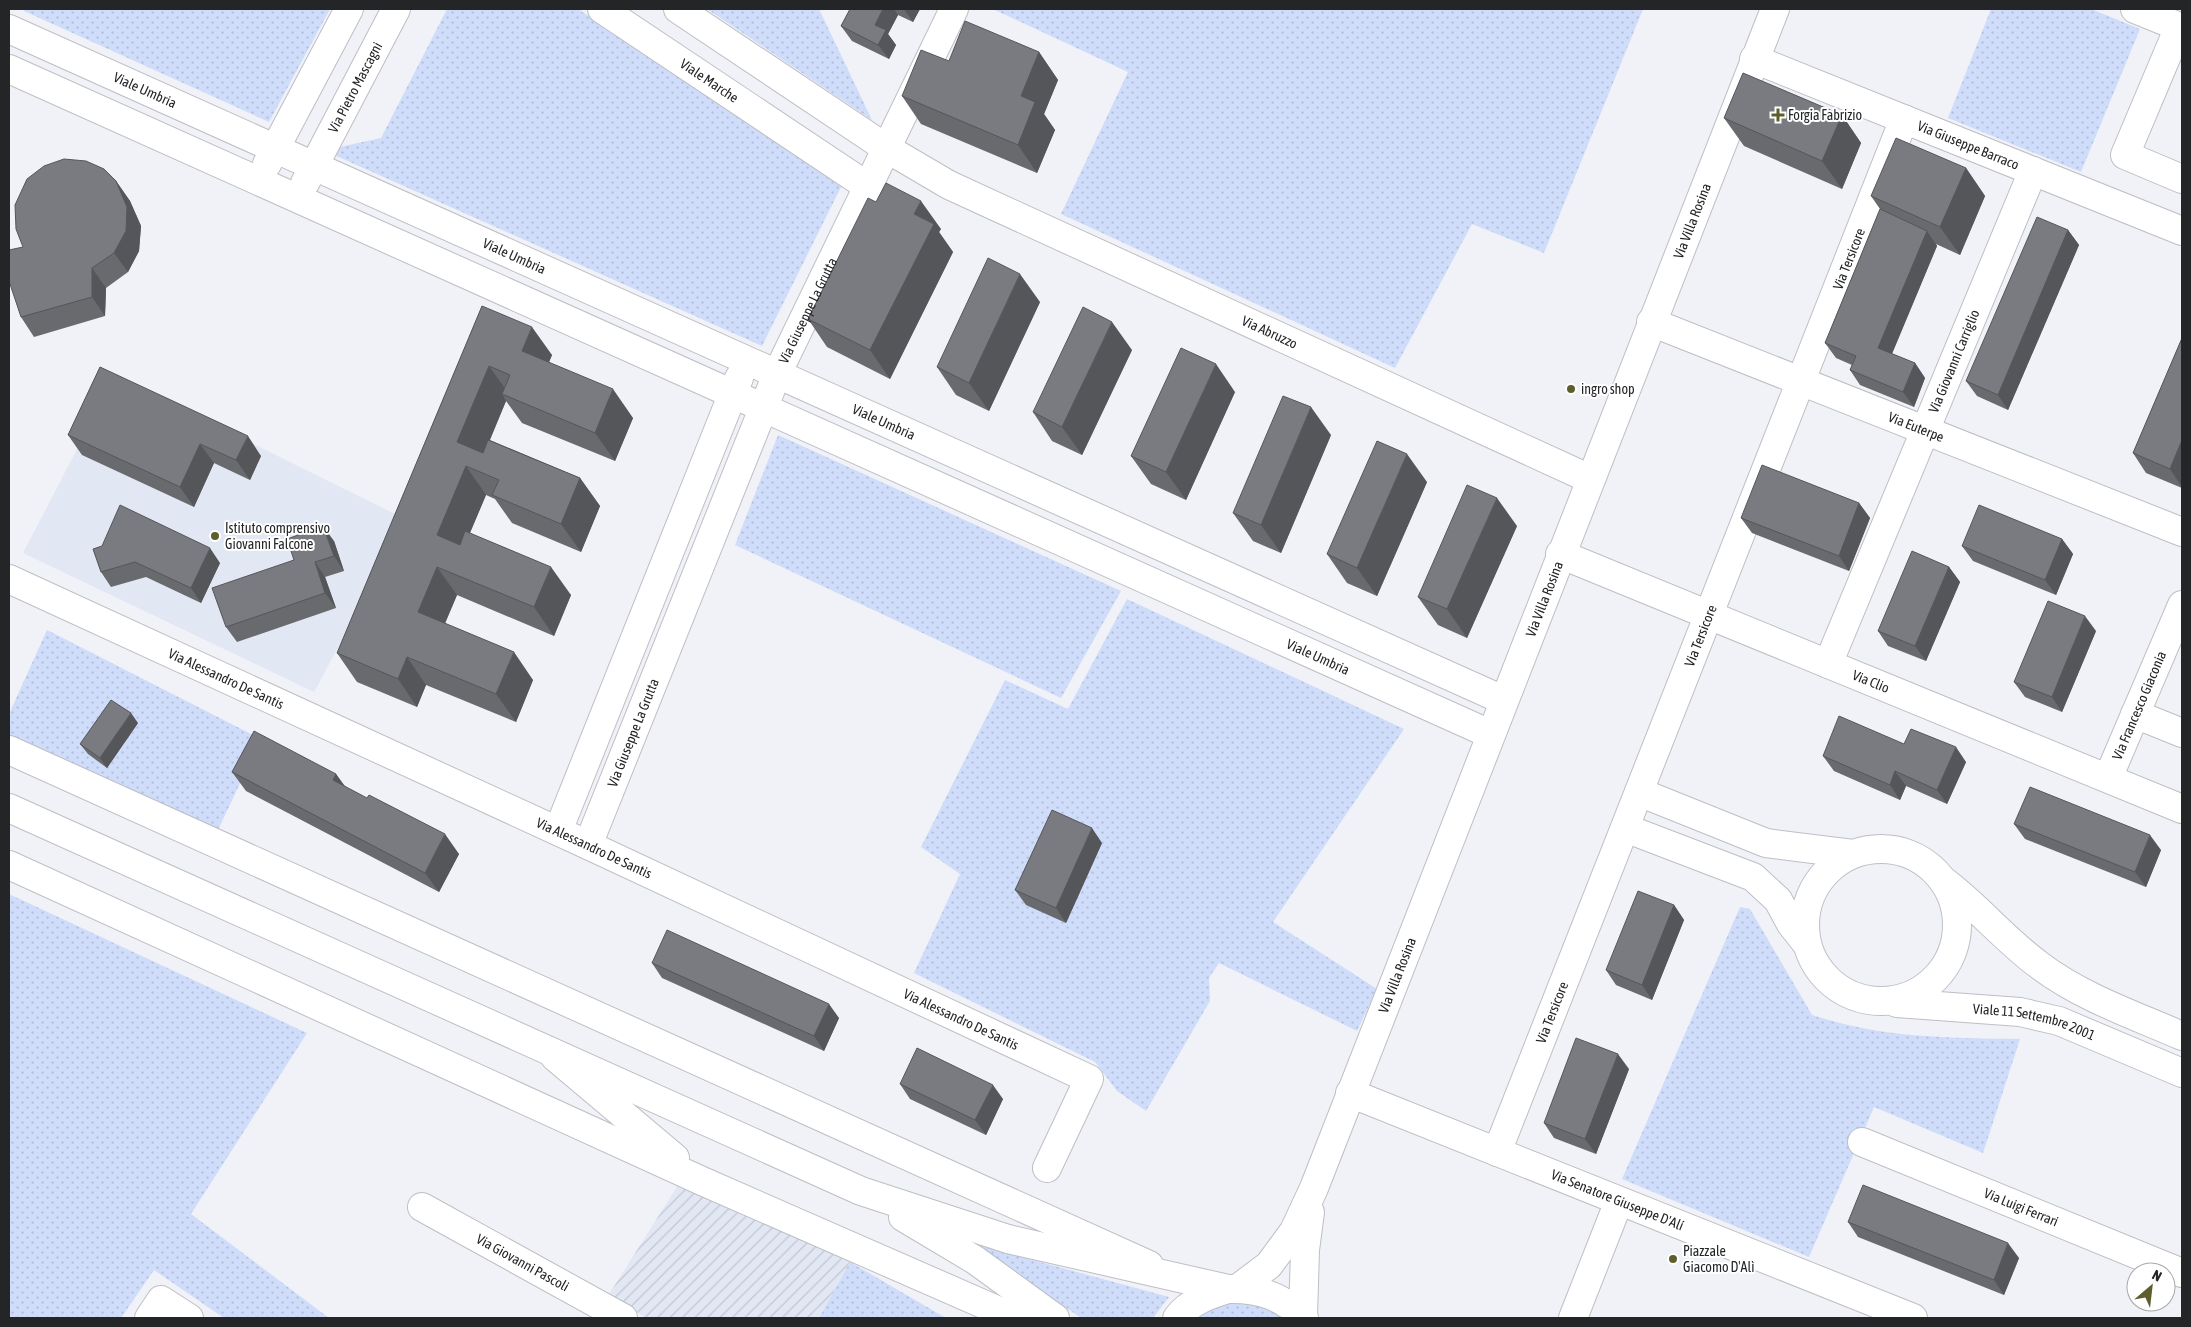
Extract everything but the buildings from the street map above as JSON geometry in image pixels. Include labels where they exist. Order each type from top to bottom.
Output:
[{"type":"street","points":[[258,181],[348,9]]},
{"type":"street","name":"Via Pietro Mascagni","points":[[297,199],[396,9]]},
{"type":"street","name":"Viale Marche","points":[[602,9],[816,151],[877,166]]},
{"type":"street","points":[[678,9],[877,166]]},
{"type":"street","name":"Via Giuseppe La Grutta","points":[[588,844],[777,374],[954,9]]},
{"type":"street","name":"Via Villa Rosina","points":[[1233,1289],[1270,1265],[1294,1231],[1314,1188],[1560,554],[1775,9]]},
{"type":"street","points":[[2135,9],[2181,27],[2125,155],[2182,179]]},
{"type":"street","name":"Viale Umbria","points":[[9,29],[1503,700]]},
{"type":"street","name":"Via Giuseppe Barraco","points":[[1754,59],[2182,231]]},
{"type":"street","name":"Viale Umbria","points":[[9,69],[1490,734]]},
{"type":"street","name":"Via Tersicore","points":[[1497,1152],[1904,119]]},
{"type":"street","name":"Via Abruzzo","points":[[877,166],[950,185],[1590,479]]},
{"type":"street","name":"Via Giovanni Carriglio","points":[[1828,664],[2033,171]]},
{"type":"street","name":"Via Euterpe","points":[[1651,322],[2182,532]]},
{"type":"street","points":[[558,831],[746,360]]},
{"type":"street","points":[[1004,516],[1019,483]]},
{"type":"street","name":"Via Clio","points":[[1560,554],[2182,809]]},
{"type":"street","name":"Via Alessandro De Santis","points":[[9,579],[588,844],[1089,1079],[1047,1168]]},
{"type":"street","points":[[1221,614],[1236,580]]},
{"type":"street","name":"Via Francesco Giaconia","points":[[2108,778],[2182,605]]},
{"type":"street","points":[[646,609],[678,621]]},
{"type":"street","points":[[1414,700],[1429,667]]},
{"type":"street","points":[[2135,714],[2182,733]]},
{"type":"street","points":[[9,750],[1182,1279]]},
{"type":"street","points":[[1639,792],[1766,843],[1853,854],[1877,849],[1902,851],[1924,862],[1967,899],[1999,933],[2040,966],[2075,987],[2182,1036]]},
{"type":"street","points":[[9,808],[861,1192],[1008,1239],[1182,1279],[1233,1289],[1261,1291],[1277,1297],[1291,1306],[1303,1318]]},
{"type":"street","points":[[1625,828],[1753,877],[1778,900],[1791,924],[1806,943],[1816,966],[1832,984],[1854,997],[1878,1002],[1902,999],[1925,988],[1942,971],[1954,949],[1958,925],[1954,900],[1942,879]]},
{"type":"street","points":[[1806,943],[1805,916],[1813,890],[1830,868],[1853,854]]},
{"type":"street","points":[[9,866],[702,1181],[1015,1318]]},
{"type":"street","name":"Viale 11 Settembre 2001","points":[[1878,1002],[1977,1007],[2020,1012],[2059,1021],[2182,1074]]},
{"type":"street","points":[[548,1051],[702,1181]]},
{"type":"street","name":"Via Senatore Giuseppe D'Alí","points":[[1350,1093],[1913,1318]]},
{"type":"street","name":"Via Luigi Ferrari","points":[[1862,1142],[2182,1273]]},
{"type":"street","name":"Via Villa Rosina","points":[[1303,1318],[1305,1250],[1314,1188]]},
{"type":"street","points":[[861,1192],[975,1260],[1054,1318]]},
{"type":"street","points":[[1573,1318],[1619,1201]]},
{"type":"street","name":"Via Giovanni Pascoli","points":[[422,1207],[622,1318]]},
{"type":"street","points":[[1177,1318],[1182,1312],[1204,1297],[1233,1289]]},
{"type":"street","points":[[149,1318],[161,1300],[189,1318]]},
{"type":"shaded area","points":[[25,9],[330,9],[269,122],[24,11]]},
{"type":"shaded area","points":[[447,9],[578,9],[842,185],[762,346],[332,154],[335,148],[381,138]]},
{"type":"shaded area","points":[[707,9],[819,9],[872,120]]},
{"type":"shaded area","points":[[993,9],[1643,9],[1544,253],[1472,224],[1395,368],[1061,214],[1128,72]]},
{"type":"shaded area","points":[[1991,9],[2091,9],[2140,29],[2081,172],[1948,118]]},
{"type":"shaded area","name":"Istituto comprensivo Giovanni Falcone","points":[[112,382],[215,425],[407,520],[314,692],[23,553]]},
{"type":"shaded area","points":[[778,435],[1121,591],[1061,698],[735,545]]},
{"type":"shaded area","points":[[1127,599],[1404,729],[1273,922],[1377,989],[1357,1031],[1219,963],[1209,978],[1210,1001],[1146,1111],[1117,1091],[1095,1062],[914,973],[960,874],[921,847],[1005,680],[1068,709]]},
{"type":"shaded area","points":[[47,630],[261,739],[217,832],[9,737],[9,714]]},
{"type":"shaded area","points":[[9,894],[307,1033],[191,1214],[329,1318],[224,1318],[154,1270],[121,1318],[9,1318]]},
{"type":"shaded area","points":[[1740,907],[1750,909],[1812,1015],[1838,1023],[1915,1035],[2020,1039],[1983,1153],[1874,1107],[1809,1257],[1622,1179]]},
{"type":"shaded area","points":[[678,1185],[850,1262],[819,1318],[647,1318],[608,1296]]},
{"type":"shaded area","points":[[974,1244],[1169,1297],[1153,1318],[1081,1318]]},
{"type":"shaded area","points":[[850,1262],[946,1318],[819,1318]]},
{"type":"shaded area","points":[[1235,1301],[1261,1304],[1286,1318],[1196,1318],[1210,1308]]},
{"type":"place","name":"Forgia Fabrizio","points":[[1778,115]]},
{"type":"place","name":"ingro shop","points":[[1571,389]]},
{"type":"place","name":"Istituto comprensivo Giovanni Falcone","points":[[215,536]]},
{"type":"place","name":"Piazzale Giacomo D'Alì","points":[[1673,1259]]}]
